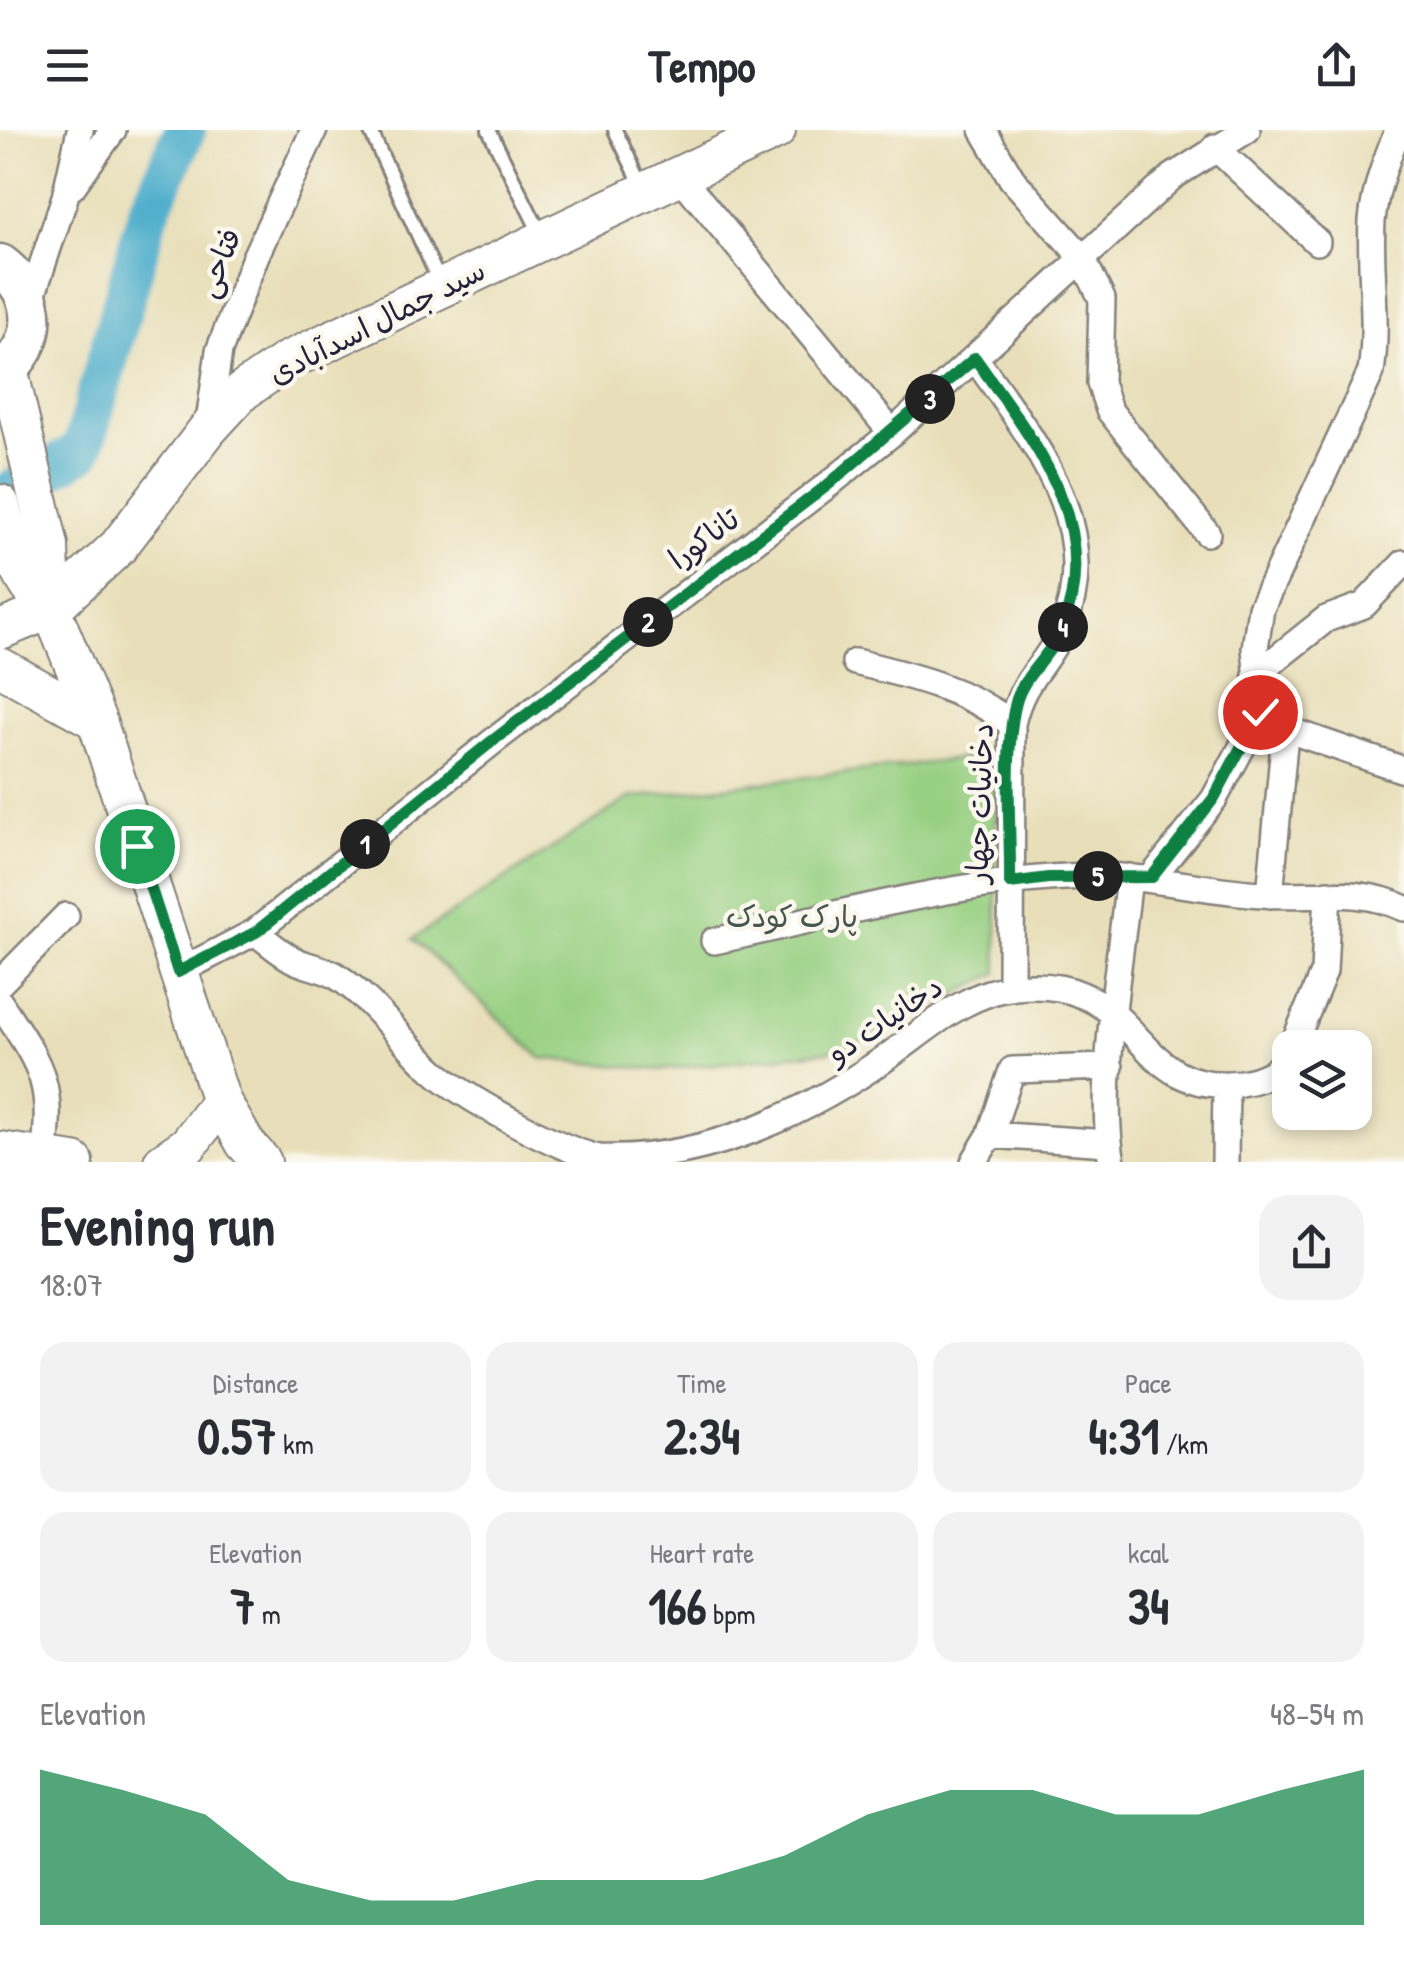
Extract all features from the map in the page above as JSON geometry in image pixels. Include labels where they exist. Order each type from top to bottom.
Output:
[{"type":"main road","name":"سید جمال اسدآبادی","points":[[51,609],[118,547],[208,429],[243,392],[285,362],[679,176],[731,140],[776,130]]},
{"type":"main road","points":[[0,265],[12,274],[30,302],[30,334],[4,371],[49,546],[51,609],[97,721],[220,1101],[238,1133],[262,1162]]},
{"type":"main road","points":[[0,504],[14,560],[32,594],[51,609]]},
{"type":"main road","points":[[0,630],[51,609]]},
{"type":"main road","points":[[0,667],[97,721]]},
{"type":"main road","points":[[163,1162],[188,1144],[220,1101]]},
{"type":"main road","points":[[0,1151],[59,1160]]},
{"type":"street","points":[[30,302],[65,197],[80,130]]},
{"type":"street","points":[[65,197],[113,130]]},
{"type":"street","name":"فتاحی","points":[[208,429],[219,350],[256,255],[314,130]]},
{"type":"street","points":[[983,130],[1012,178],[1081,256],[1102,299],[1100,382],[1109,410],[1207,533]]},
{"type":"street","name":"تاناکورا","points":[[178,972],[256,932],[491,742],[892,434],[1081,256],[1172,177],[1247,130]]},
{"type":"street","points":[[990,1135],[1110,1152],[1110,1067],[1115,1020],[1140,877],[1214,798],[1260,712],[1256,675],[1260,608],[1371,372],[1378,332],[1372,224],[1377,184],[1398,130]]},
{"type":"street","points":[[1215,147],[1317,242]]},
{"type":"street","points":[[679,176],[892,434]]},
{"type":"street","name":"دخانیات چهار","points":[[975,358],[1050,464],[1068,506],[1075,593],[1060,634],[1018,697],[1012,724],[1011,988]]},
{"type":"street","points":[[1256,675],[1326,619],[1364,605],[1404,563]]},
{"type":"street","points":[[855,662],[934,681],[984,702],[1012,724]]},
{"type":"street","points":[[1260,712],[1285,732],[1404,770]]},
{"type":"street","points":[[1270,895],[1285,732]]},
{"type":"street","points":[[714,942],[1048,878],[1140,877],[1210,891],[1270,895],[1360,892],[1404,908]]},
{"type":"street","points":[[1299,1030],[1324,971],[1328,893]]},
{"type":"street","points":[[0,984],[66,916]]},
{"type":"street","name":"دخانیات دو","points":[[256,932],[290,958],[334,975],[436,1073],[544,1136],[599,1158],[664,1162],[741,1142],[832,1096],[944,1016],[979,997],[1011,988],[1042,986],[1084,995],[1158,1062],[1190,1080],[1226,1085]]},
{"type":"street","points":[[0,1003],[44,1072],[59,1160]]},
{"type":"street","points":[[974,1162],[990,1135],[1012,1070],[1110,1067]]},
{"type":"street","points":[[1225,1162],[1226,1085],[1261,1080],[1272,1069]]},
{"type":"lane","points":[[370,130],[442,288]]},
{"type":"lane","points":[[489,130],[544,240]]},
{"type":"lane","points":[[615,130],[645,192]]},
{"type":"green space","name":"پارک کودک","points":[[994,755],[998,973],[846,1049],[660,1070],[541,1058],[413,939],[629,798]]},
{"type":"waterway","points":[[0,498],[82,451],[148,213],[185,130]]},
{"type":"route","points":[[137,846],[178,972],[256,932],[491,742],[892,434],[975,358],[1050,464],[1068,506],[1075,593],[1060,634],[1032,670],[1018,697],[1012,724],[1010,883],[1048,878],[1152,877],[1214,798],[1260,712]]}]
